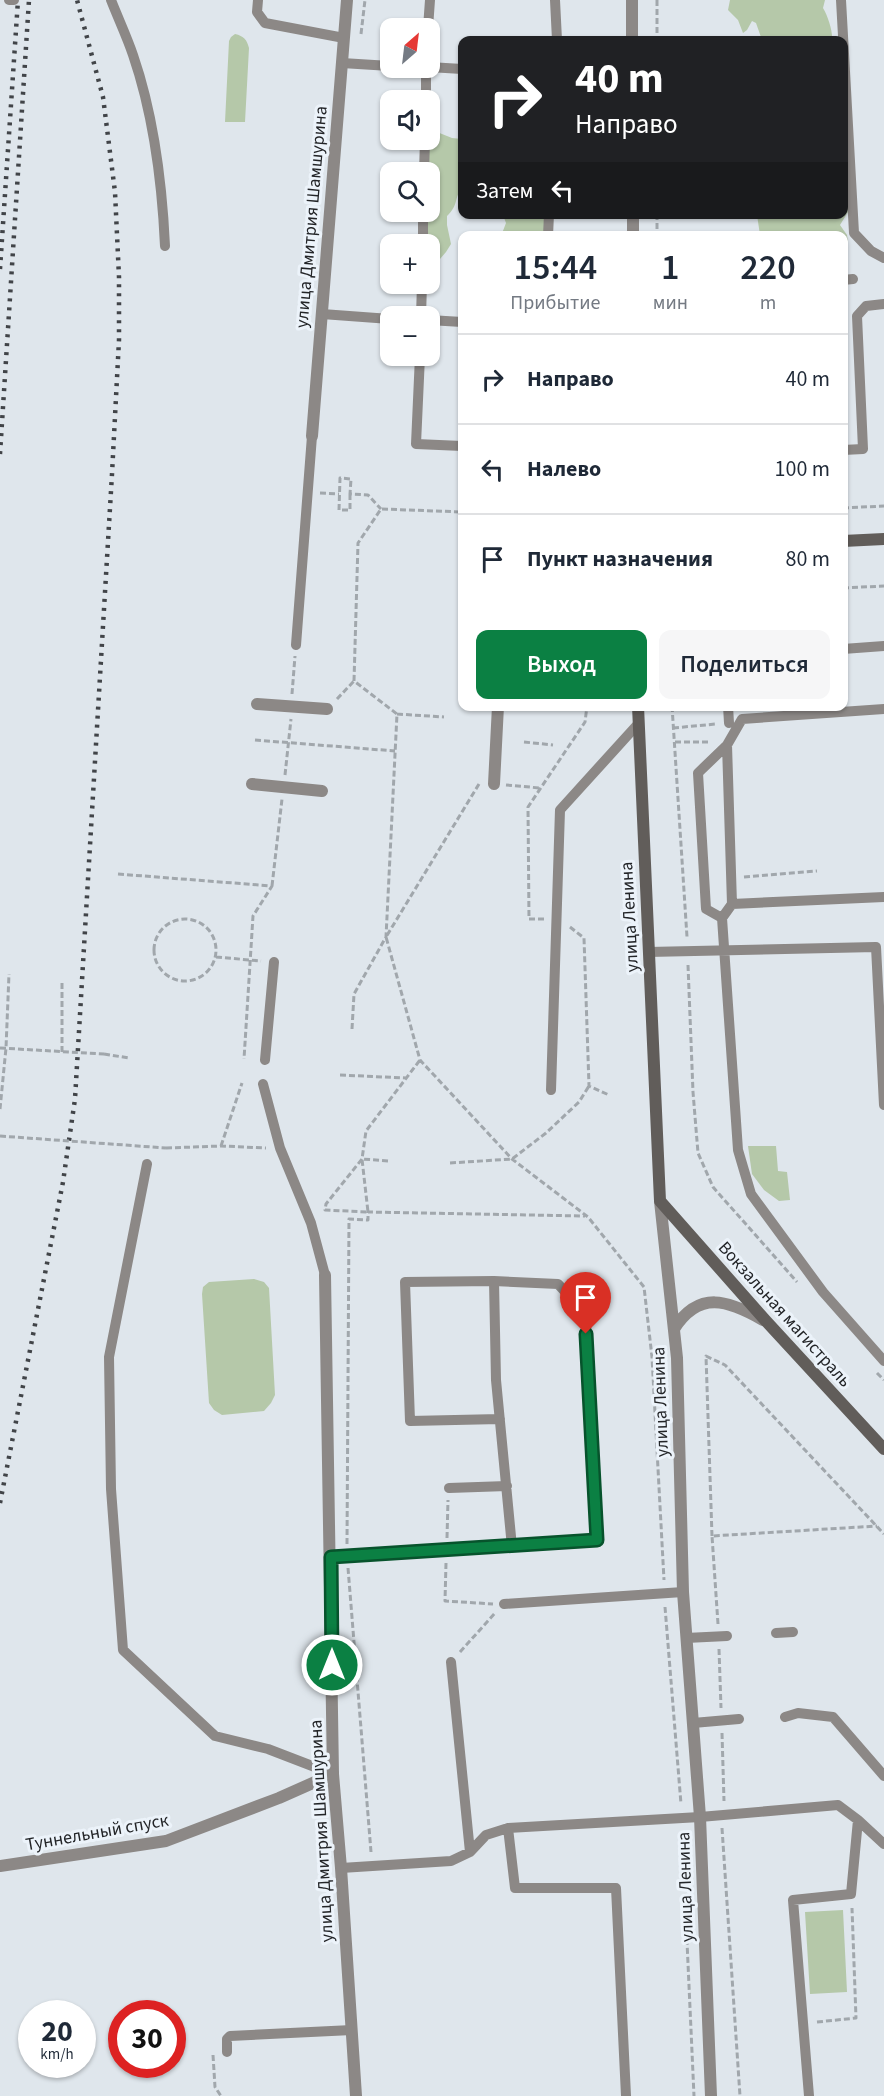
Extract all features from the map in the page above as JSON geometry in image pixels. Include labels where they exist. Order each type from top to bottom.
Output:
[{"type":"main road","points":[[848,542],[884,539]]},
{"type":"main road","name":"улица Ленина","points":[[638,711],[660,1201]]},
{"type":"main road","name":"Вокзальная магистраль","points":[[660,1201],[884,1449]]},
{"type":"street","name":"улица Дмитрия Шамшурина","points":[[312,436],[347,0]]},
{"type":"street","points":[[632,0],[632,36]]},
{"type":"street","points":[[257,704],[327,709]]},
{"type":"street","points":[[494,784],[498,711]]},
{"type":"street","points":[[252,784],[322,791]]},
{"type":"street","name":"улица Ленина","points":[[660,1201],[678,1370],[683,1592],[700,1817],[711,2096]]},
{"type":"street","name":"улица Дмитрия Шамшурина","points":[[325,1275],[333,1774],[356,2096]]},
{"type":"street","points":[[674,1329],[689,1310],[704,1303],[722,1302],[743,1309],[766,1321]]},
{"type":"street","name":"Туннельный спуск","points":[[0,1866],[166,1841],[279,1798],[333,1774]]},
{"type":"lane","points":[[9,0],[14,0]]},
{"type":"lane","points":[[111,0],[134,56],[153,131],[162,189],[165,246]]},
{"type":"lane","points":[[258,0],[257,12],[265,24],[344,38]]},
{"type":"lane","points":[[429,18],[430,0]]},
{"type":"lane","points":[[555,0],[557,36]]},
{"type":"lane","points":[[841,0],[843,36]]},
{"type":"lane","points":[[342,63],[380,65]]},
{"type":"lane","points":[[440,68],[458,69]]},
{"type":"lane","points":[[848,125],[854,233],[871,251],[884,258]]},
{"type":"lane","points":[[848,450],[864,449],[857,316],[866,306],[884,304]]},
{"type":"lane","points":[[322,314],[380,318]]},
{"type":"lane","points":[[440,321],[458,322]]},
{"type":"lane","points":[[420,366],[416,444],[458,446]]},
{"type":"lane","points":[[296,645],[312,436]]},
{"type":"lane","points":[[848,649],[884,646]]},
{"type":"lane","points":[[722,918],[706,909],[698,772],[742,719],[884,709]]},
{"type":"lane","points":[[728,711],[729,723]]},
{"type":"lane","points":[[551,1090],[560,810],[638,724]]},
{"type":"lane","points":[[722,743],[732,904],[722,918],[738,1150],[751,1194],[823,1292],[884,1361]]},
{"type":"lane","points":[[732,904],[884,897]]},
{"type":"lane","points":[[648,952],[876,947],[884,1105]]},
{"type":"lane","points":[[265,1060],[274,962]]},
{"type":"lane","points":[[263,1084],[280,1148],[311,1223],[325,1275]]},
{"type":"lane","points":[[147,1164],[110,1357],[111,1489],[123,1650],[215,1736],[268,1749],[333,1774]]},
{"type":"lane","points":[[331,1557],[597,1540],[586,1334],[587,1315],[558,1284],[494,1281],[405,1282],[410,1421],[500,1419]]},
{"type":"lane","points":[[494,1281],[496,1380],[512,1546]]},
{"type":"lane","points":[[449,1488],[507,1486]]},
{"type":"lane","points":[[504,1604],[683,1592]]},
{"type":"lane","points":[[776,1633],[793,1632]]},
{"type":"lane","points":[[686,1638],[723,1636]]},
{"type":"lane","points":[[451,1662],[470,1852]]},
{"type":"lane","points":[[785,1717],[798,1713],[833,1717],[884,1776]]},
{"type":"lane","points":[[693,1723],[739,1719]]},
{"type":"lane","points":[[341,1868],[451,1861],[470,1852],[486,1835],[508,1828],[700,1817],[838,1805],[884,1844]]},
{"type":"lane","points":[[809,2096],[793,1900],[851,1894],[858,1820]]},
{"type":"lane","points":[[508,1828],[515,1888],[616,1887],[626,2096]]},
{"type":"lane","points":[[227,2047],[230,2036],[352,2030]]},
{"type":"path","points":[[657,0],[657,36]]},
{"type":"path","points":[[339,478],[351,478],[350,494],[350,510],[339,510],[339,478]]},
{"type":"path","points":[[316,493],[339,494]]},
{"type":"path","points":[[350,494],[368,495],[381,509],[458,512]]},
{"type":"path","points":[[848,508],[884,506]]},
{"type":"path","points":[[327,709],[354,681],[358,543],[381,509]]},
{"type":"path","points":[[848,588],[884,586]]},
{"type":"path","points":[[292,699],[296,645]]},
{"type":"path","points":[[354,681],[397,714],[444,717]]},
{"type":"path","points":[[285,776],[291,710]]},
{"type":"path","points":[[542,919],[529,919],[528,807],[585,722],[586,711]]},
{"type":"path","points":[[672,711],[698,1153],[712,1187]]},
{"type":"path","points":[[397,714],[386,937],[420,1060],[512,1159],[588,1216],[644,1287],[652,1357],[664,1593],[682,1818],[694,2096]]},
{"type":"path","points":[[673,729],[729,723]]},
{"type":"path","points":[[255,740],[395,751]]},
{"type":"path","points":[[524,742],[553,745]]},
{"type":"path","points":[[674,742],[722,743]]},
{"type":"path","points":[[352,1029],[354,994],[480,783]]},
{"type":"path","points":[[508,785],[540,788]]},
{"type":"path","points":[[244,1059],[253,915],[272,886],[282,798]]},
{"type":"path","points":[[754,876],[816,871]]},
{"type":"path","points":[[118,874],[272,886]]},
{"type":"path","points":[[179,919],[190,919],[200,923],[213,936],[216,957],[209,970],[201,978],[179,981],[166,975],[158,967],[153,951],[156,937],[162,928],[179,919]]},
{"type":"path","points":[[450,1163],[512,1159],[546,1133],[574,1106],[589,1086],[584,938],[568,925]]},
{"type":"path","points":[[216,957],[274,962]]},
{"type":"path","points":[[0,1110],[6,1048],[9,974]]},
{"type":"path","points":[[62,981],[62,1052]]},
{"type":"path","points":[[0,1048],[104,1054],[129,1058]]},
{"type":"path","points":[[347,1253],[349,1219],[368,1220],[362,1160],[366,1131],[420,1060]]},
{"type":"path","points":[[340,1075],[406,1078]]},
{"type":"path","points":[[221,1146],[242,1083]]},
{"type":"path","points":[[589,1086],[609,1095]]},
{"type":"path","points":[[0,1136],[166,1148],[221,1146],[280,1148]]},
{"type":"path","points":[[362,1160],[388,1161]]},
{"type":"path","points":[[362,1160],[326,1204],[325,1210],[588,1216]]},
{"type":"path","points":[[740,2096],[721,1815],[724,1798],[723,1636],[712,1536],[706,1356],[725,1365],[884,1534]]},
{"type":"path","points":[[712,1536],[877,1526]]},
{"type":"path","points":[[451,1662],[504,1604]]},
{"type":"path","points":[[803,2023],[856,2018],[851,1894]]},
{"type":"path","points":[[221,2096],[215,2087],[213,2045],[215,2043],[227,2047]]},
{"type":"green space","points":[[730,0],[825,0],[823,8],[832,36],[761,36],[756,23],[752,21],[743,33],[738,20],[728,10]]},
{"type":"green space","points":[[235,34],[245,39],[249,48],[245,122],[225,122],[229,41]]},
{"type":"green space","points":[[440,133],[458,139],[458,195],[447,216],[451,244],[440,259],[440,234],[428,234],[427,226],[428,222],[440,222],[440,162],[428,162],[427,150],[440,150]]},
{"type":"green space","points":[[504,219],[551,219],[550,231],[503,231],[506,223]]},
{"type":"green space","points":[[758,219],[844,219],[840,225],[844,231],[759,231]]},
{"type":"green space","points":[[748,1146],[776,1146],[778,1171],[787,1172],[790,1200],[779,1201],[764,1190],[752,1174]]},
{"type":"green space","points":[[254,1279],[264,1282],[269,1288],[275,1395],[264,1411],[222,1415],[209,1403],[203,1287],[209,1282]]},
{"type":"green space","points":[[843,1910],[847,1992],[810,1994],[805,1912]]},
{"type":"railway","points":[[0,269],[18,0]]},
{"type":"railway","points":[[0,454],[29,0]]},
{"type":"railway","points":[[0,1503],[63,1182],[75,1099],[119,340],[115,192],[103,97],[77,0]]},
{"type":"route","points":[[332,1665],[331,1557],[597,1540],[586,1334]]}]
